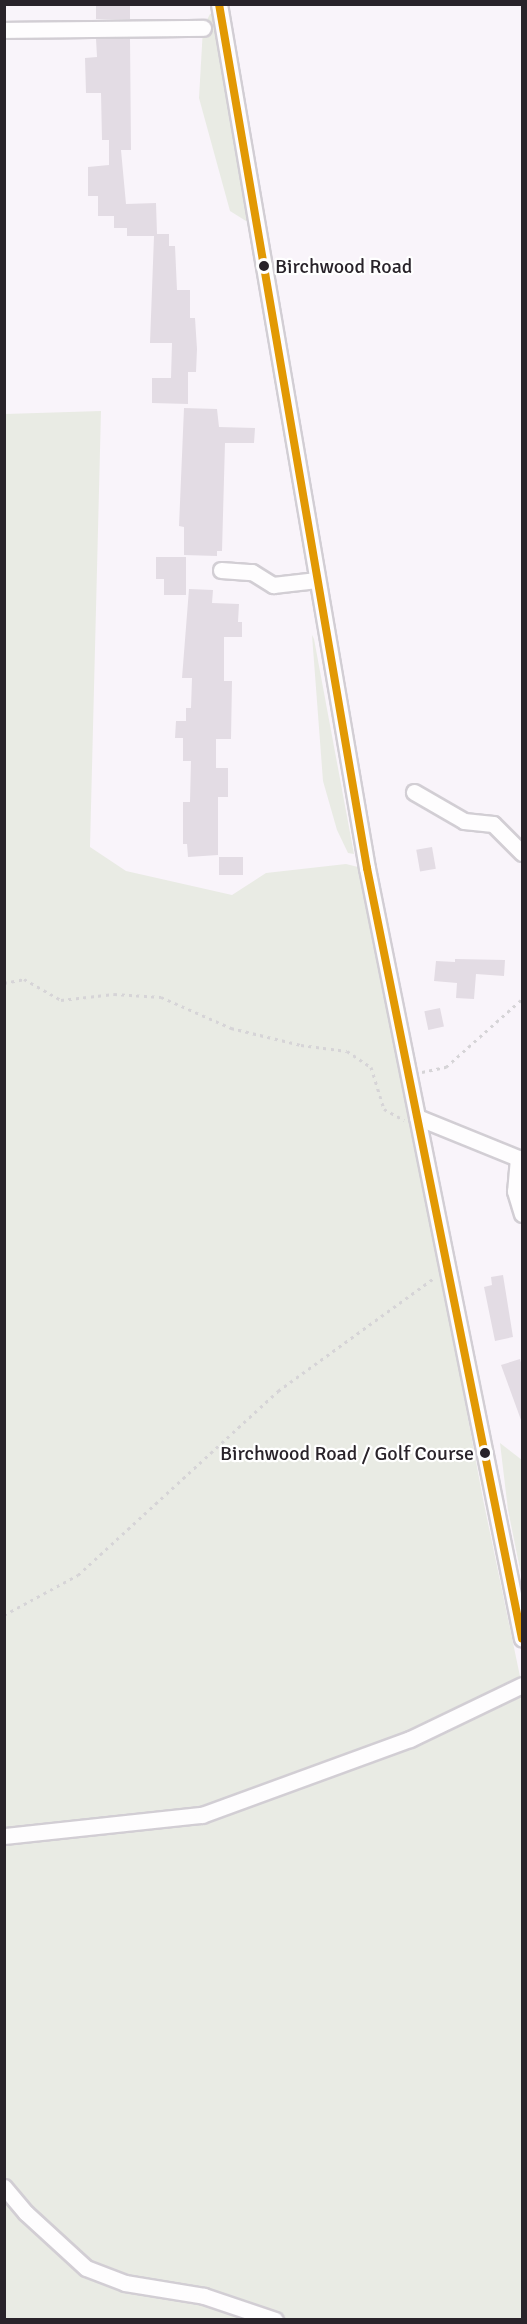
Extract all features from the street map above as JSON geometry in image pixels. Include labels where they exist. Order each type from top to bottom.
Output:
[{"type":"street","points":[[219,4],[367,868],[408,1074],[412,1113],[522,1639]]},
{"type":"street","points":[[4,30],[203,28]]},
{"type":"street","points":[[221,570],[252,572],[273,585],[317,580]]},
{"type":"street","points":[[414,792],[464,821],[493,824],[522,853]]},
{"type":"street","points":[[412,1113],[518,1158],[515,1191],[522,1214]]},
{"type":"street","points":[[4,1836],[202,1815],[410,1739],[522,1685]]},
{"type":"street","points":[[4,2187],[26,2213],[86,2268],[125,2283],[204,2296],[274,2319]]},
{"type":"path","points":[[4,982],[24,979],[61,1000],[114,994],[161,997],[231,1028],[301,1045],[347,1051],[371,1067],[384,1109],[395,1118],[407,1121],[412,1113]]},
{"type":"path","points":[[408,1074],[446,1067],[522,999]]},
{"type":"path","points":[[4,1616],[78,1575],[278,1391],[419,1285],[446,1271]]},
{"type":"shaded area","points":[[220,12],[255,219],[246,221],[230,211],[199,98],[203,28],[210,14]]},
{"type":"shaded area","points":[[101,411],[90,847],[126,871],[232,895],[266,873],[346,864],[366,869],[483,1499],[522,1686],[522,2319],[5,2319],[5,414]]},
{"type":"shaded area","points":[[312,635],[354,854],[348,853],[337,830],[323,781]]},
{"type":"shaded area","points":[[500,1443],[522,1460],[522,1579],[508,1510]]},
{"type":"building","points":[[96,4],[130,4],[130,19],[96,19]]},
{"type":"building","points":[[130,38],[131,150],[121,150],[126,204],[156,203],[157,234],[169,234],[169,246],[175,246],[177,290],[190,290],[190,318],[195,318],[197,349],[196,372],[188,372],[188,404],[152,403],[152,378],[171,378],[172,343],[150,343],[154,236],[127,236],[127,228],[114,228],[114,216],[98,216],[98,196],[88,196],[88,167],[109,165],[109,140],[102,140],[101,93],[86,93],[85,58],[97,57],[96,39]]},
{"type":"building","points":[[184,408],[217,409],[219,427],[255,428],[254,443],[225,443],[222,551],[217,551],[217,556],[184,555],[184,527],[179,526]]},
{"type":"building","points":[[156,557],[186,557],[186,595],[164,595],[164,579],[156,579]]},
{"type":"building","points":[[189,589],[213,590],[212,603],[239,604],[238,622],[242,622],[242,637],[224,637],[224,681],[232,681],[231,739],[216,739],[216,768],[228,768],[228,797],[218,797],[218,855],[188,857],[187,844],[183,844],[183,802],[190,802],[191,761],[183,761],[183,738],[175,738],[176,721],[186,721],[186,708],[191,708],[192,678],[182,678]]},
{"type":"building","points":[[432,847],[436,869],[420,871],[416,850]]},
{"type":"building","points":[[219,857],[243,857],[243,875],[219,875]]},
{"type":"building","points":[[455,959],[505,960],[504,976],[476,974],[474,999],[456,998],[457,983],[434,981],[436,961],[455,962]]},
{"type":"building","points":[[440,1008],[444,1027],[428,1030],[424,1011]]},
{"type":"building","points":[[503,1275],[513,1337],[495,1341],[484,1287],[492,1285],[491,1277]]},
{"type":"building","points":[[520,1359],[522,1366],[521,1420],[501,1365]]},
{"type":"transit line","points":[[219,4],[367,868],[522,1639]]},
{"type":"place","name":"Birchwood Road","points":[[264,266]]},
{"type":"place","name":"Birchwood Road / Golf Course","points":[[485,1453]]}]
